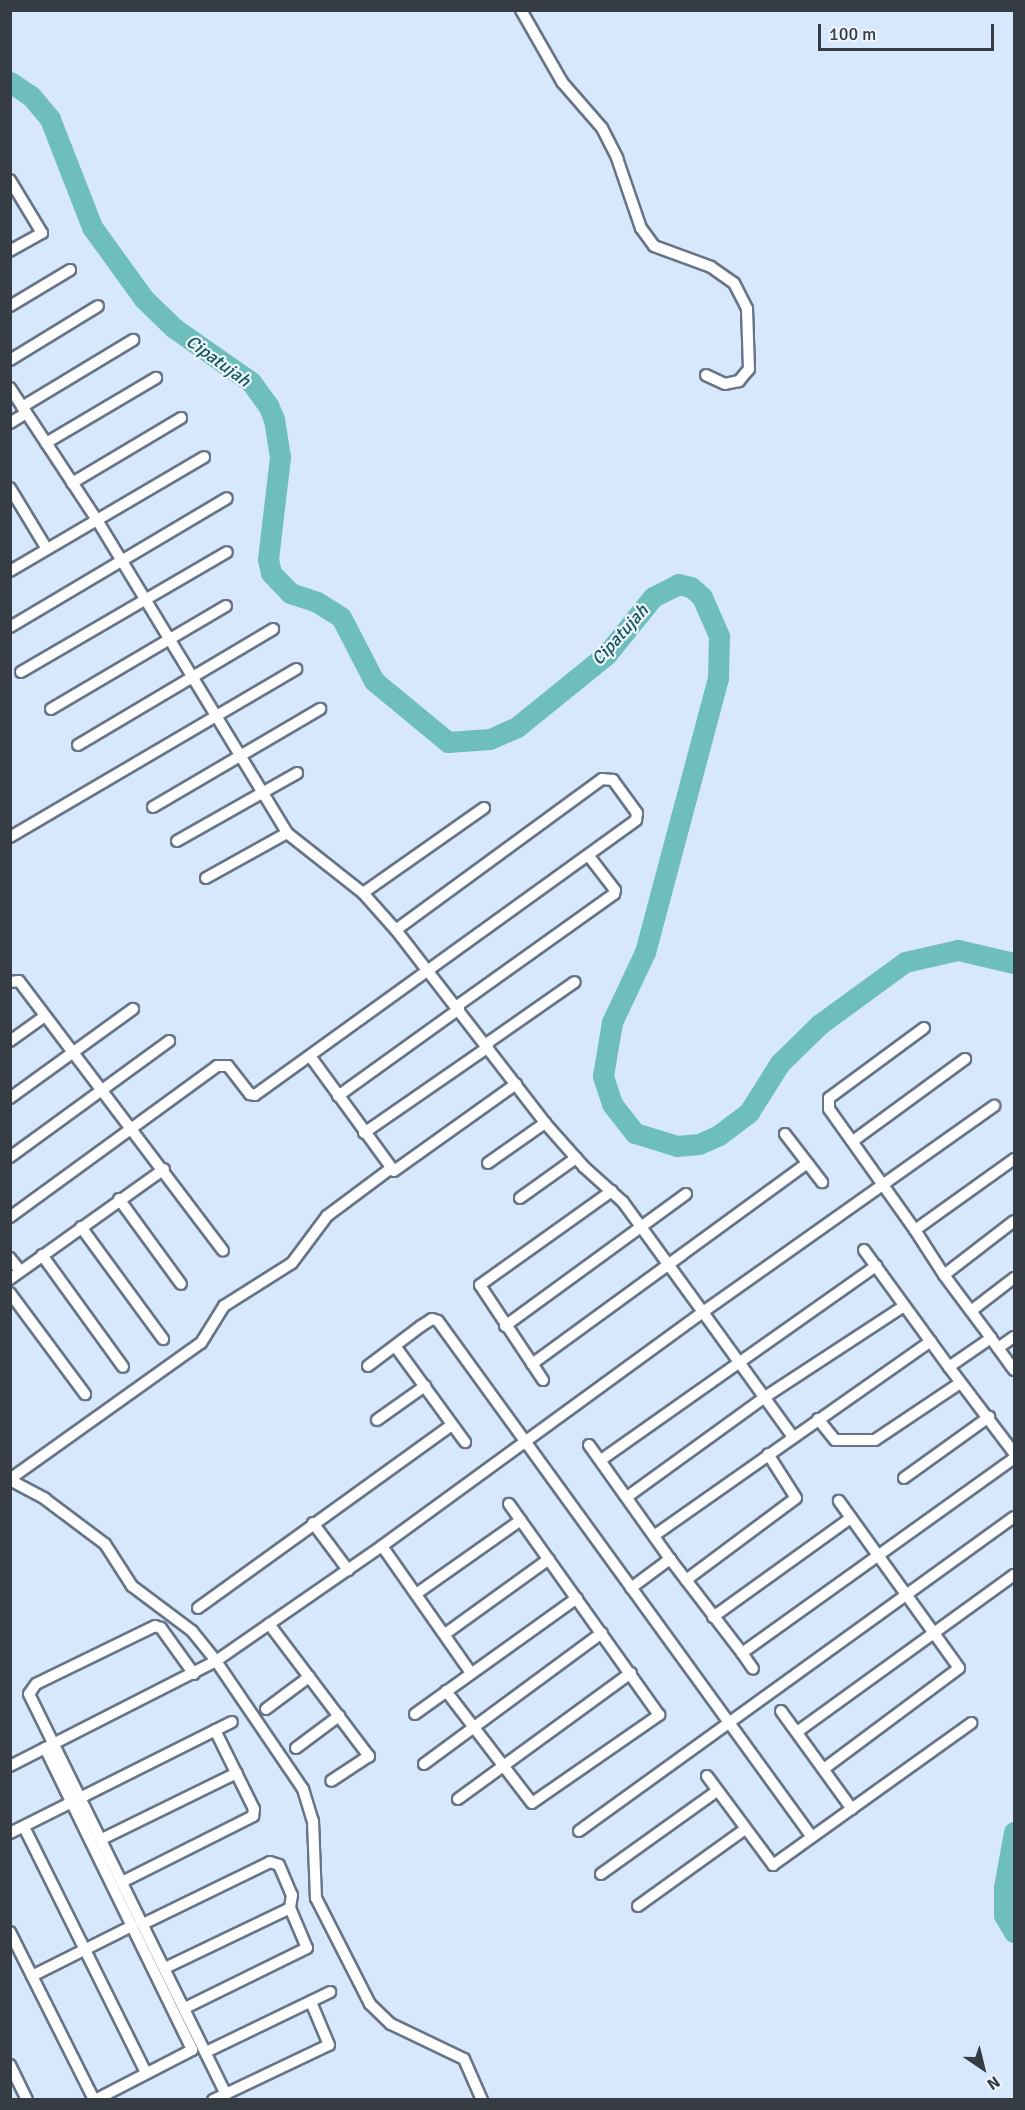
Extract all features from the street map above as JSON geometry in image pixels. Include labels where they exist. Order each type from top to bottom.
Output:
[{"type":"street","points":[[521,10],[562,82],[602,128],[616,158],[641,228],[654,246],[711,267],[734,283],[747,309],[749,369],[739,381],[725,384],[706,375]]},
{"type":"street","points":[[10,180],[42,233],[10,251]]},
{"type":"street","points":[[10,306],[70,270]]},
{"type":"street","points":[[10,360],[98,306]]},
{"type":"street","points":[[10,423],[24,410],[133,340]]},
{"type":"street","points":[[46,443],[156,378]]},
{"type":"street","points":[[10,388],[97,520],[287,833],[363,893],[396,930],[545,1123],[576,1158],[612,1191],[642,1226],[793,1437]]},
{"type":"street","points":[[72,483],[182,418]]},
{"type":"street","points":[[10,571],[204,457]]},
{"type":"street","points":[[10,488],[47,549]]},
{"type":"street","points":[[10,627],[227,498]]},
{"type":"street","points":[[21,672],[226,552]]},
{"type":"street","points":[[51,709],[226,606]]},
{"type":"street","points":[[78,745],[273,629]]},
{"type":"street","points":[[10,837],[296,669]]},
{"type":"street","points":[[153,807],[320,709]]},
{"type":"street","points":[[177,841],[297,773]]},
{"type":"street","points":[[10,1218],[220,1065],[228,1066],[254,1096],[588,855],[637,817],[609,778],[396,930]]},
{"type":"street","points":[[363,893],[484,808]]},
{"type":"street","points":[[206,878],[287,833]]},
{"type":"street","points":[[338,1096],[614,894],[615,890],[588,855]]},
{"type":"street","points":[[10,982],[19,981],[129,1131],[164,1168],[223,1251]]},
{"type":"street","points":[[364,1133],[575,982]]},
{"type":"street","points":[[10,1098],[133,1009]]},
{"type":"street","points":[[10,1041],[45,1016]]},
{"type":"street","points":[[924,1028],[827,1100],[828,1109],[853,1141],[944,1275],[1014,1370]]},
{"type":"street","points":[[10,1157],[168,1041]]},
{"type":"street","points":[[310,1056],[390,1169]]},
{"type":"street","points":[[853,1141],[965,1059]]},
{"type":"street","points":[[482,2100],[464,2059],[391,2024],[370,2004],[330,1932],[316,1898],[309,1802],[293,1769],[216,1661],[192,1631],[132,1586],[105,1544],[45,1499],[10,1480],[201,1343],[224,1306],[292,1263],[327,1216],[390,1169],[397,1170],[516,1084]]},
{"type":"street","points":[[10,1766],[216,1661],[382,1546],[703,1312],[994,1106]]},
{"type":"street","points":[[488,1163],[545,1123]]},
{"type":"street","points":[[785,1134],[822,1182]]},
{"type":"street","points":[[520,1198],[576,1158]]},
{"type":"street","points":[[915,1230],[1014,1159]]},
{"type":"street","points":[[532,1364],[670,1266],[807,1163]]},
{"type":"street","points":[[10,1279],[164,1168]]},
{"type":"street","points":[[543,1380],[481,1293],[481,1283],[612,1191]]},
{"type":"street","points":[[505,1326],[686,1194]]},
{"type":"street","points":[[119,1199],[181,1284]]},
{"type":"street","points":[[944,1275],[1014,1221]]},
{"type":"street","points":[[81,1227],[163,1339]]},
{"type":"street","points":[[864,1250],[960,1383],[989,1417],[1014,1453]]},
{"type":"street","points":[[42,1255],[123,1367]]},
{"type":"street","points":[[10,1258],[20,1271]]},
{"type":"street","points":[[601,1460],[739,1360],[876,1266]]},
{"type":"street","points":[[971,1311],[1014,1278]]},
{"type":"street","points":[[10,1293],[85,1394]]},
{"type":"street","points":[[627,1497],[765,1397],[904,1306]]},
{"type":"street","points":[[368,1366],[428,1322],[437,1320],[812,1837]]},
{"type":"street","points":[[998,1348],[1014,1337]]},
{"type":"street","points":[[949,1367],[991,1338]]},
{"type":"street","points":[[655,1535],[930,1341]]},
{"type":"street","points":[[395,1346],[465,1442]]},
{"type":"street","points":[[818,1419],[835,1440],[875,1440],[960,1383]]},
{"type":"street","points":[[377,1420],[424,1386]]},
{"type":"street","points":[[904,1478],[989,1417]]},
{"type":"street","points":[[198,1608],[452,1425]]},
{"type":"street","points":[[590,1445],[686,1580],[753,1669]]},
{"type":"street","points":[[686,1580],[796,1498],[768,1454]]},
{"type":"street","points":[[742,1653],[1014,1458]]},
{"type":"street","points":[[825,1768],[958,1672],[959,1666],[839,1502]]},
{"type":"street","points":[[447,1691],[527,1802],[534,1803],[655,1718],[660,1712],[510,1504]]},
{"type":"street","points":[[579,1831],[1014,1517]]},
{"type":"street","points":[[713,1617],[851,1518]]},
{"type":"street","points":[[416,1594],[521,1520]]},
{"type":"street","points":[[313,1523],[348,1570]]},
{"type":"street","points":[[382,1546],[471,1673]]},
{"type":"street","points":[[631,1588],[670,1558]]},
{"type":"street","points":[[445,1634],[549,1559]]},
{"type":"street","points":[[797,1732],[934,1630],[1014,1575]]},
{"type":"street","points":[[415,1714],[577,1598]]},
{"type":"street","points":[[269,1624],[369,1756],[331,1781]]},
{"type":"street","points":[[10,1932],[95,2100],[192,2050],[132,1926],[77,1800],[50,1746],[29,1694],[36,1684],[155,1626],[161,1628],[194,1674]]},
{"type":"street","points":[[424,1764],[602,1633]]},
{"type":"street","points":[[458,1799],[631,1673]]},
{"type":"street","points":[[266,1709],[309,1677]]},
{"type":"street","points":[[781,1711],[825,1768],[852,1809]]},
{"type":"street","points":[[296,1749],[339,1716]]},
{"type":"street","points":[[10,1833],[232,1722]]},
{"type":"street","points":[[707,1776],[744,1829],[773,1865],[971,1723]]},
{"type":"street","points":[[122,1882],[249,1820],[254,1809],[215,1731]]},
{"type":"street","points":[[102,1839],[237,1773]]},
{"type":"street","points":[[601,1874],[717,1791]]},
{"type":"street","points":[[77,1800],[102,1839],[185,2008],[206,2052],[219,2097],[329,2045],[311,2002]]},
{"type":"street","points":[[24,1827],[146,2073]]},
{"type":"street","points":[[638,1906],[744,1829]]},
{"type":"street","points":[[143,1924],[274,1861],[292,1895],[290,1908],[305,1950],[185,2008]]},
{"type":"street","points":[[165,1968],[290,1908]]},
{"type":"street","points":[[32,1976],[132,1926]]},
{"type":"street","points":[[206,2052],[330,1992]]},
{"type":"street","points":[[10,2065],[14,2083],[27,2100]]},
{"type":"waterway","name":"Cipatujah","points":[[10,82],[31,96],[50,119],[92,227],[144,299],[174,328],[251,382],[268,405],[274,419],[280,457],[268,559],[271,573],[290,593],[317,602],[341,617],[374,681],[448,742],[490,739],[517,727],[607,654],[653,597],[678,584],[691,587],[702,597],[719,636],[718,678],[645,952],[612,1022],[603,1076],[612,1104],[635,1133],[677,1146],[699,1144],[719,1135],[749,1112],[780,1063],[820,1024],[905,962],[958,950],[1014,963]]},
{"type":"waterway","name":"Cipatujah","points":[[1014,1832],[1004,1887],[1004,1915],[1014,1932]]}]
